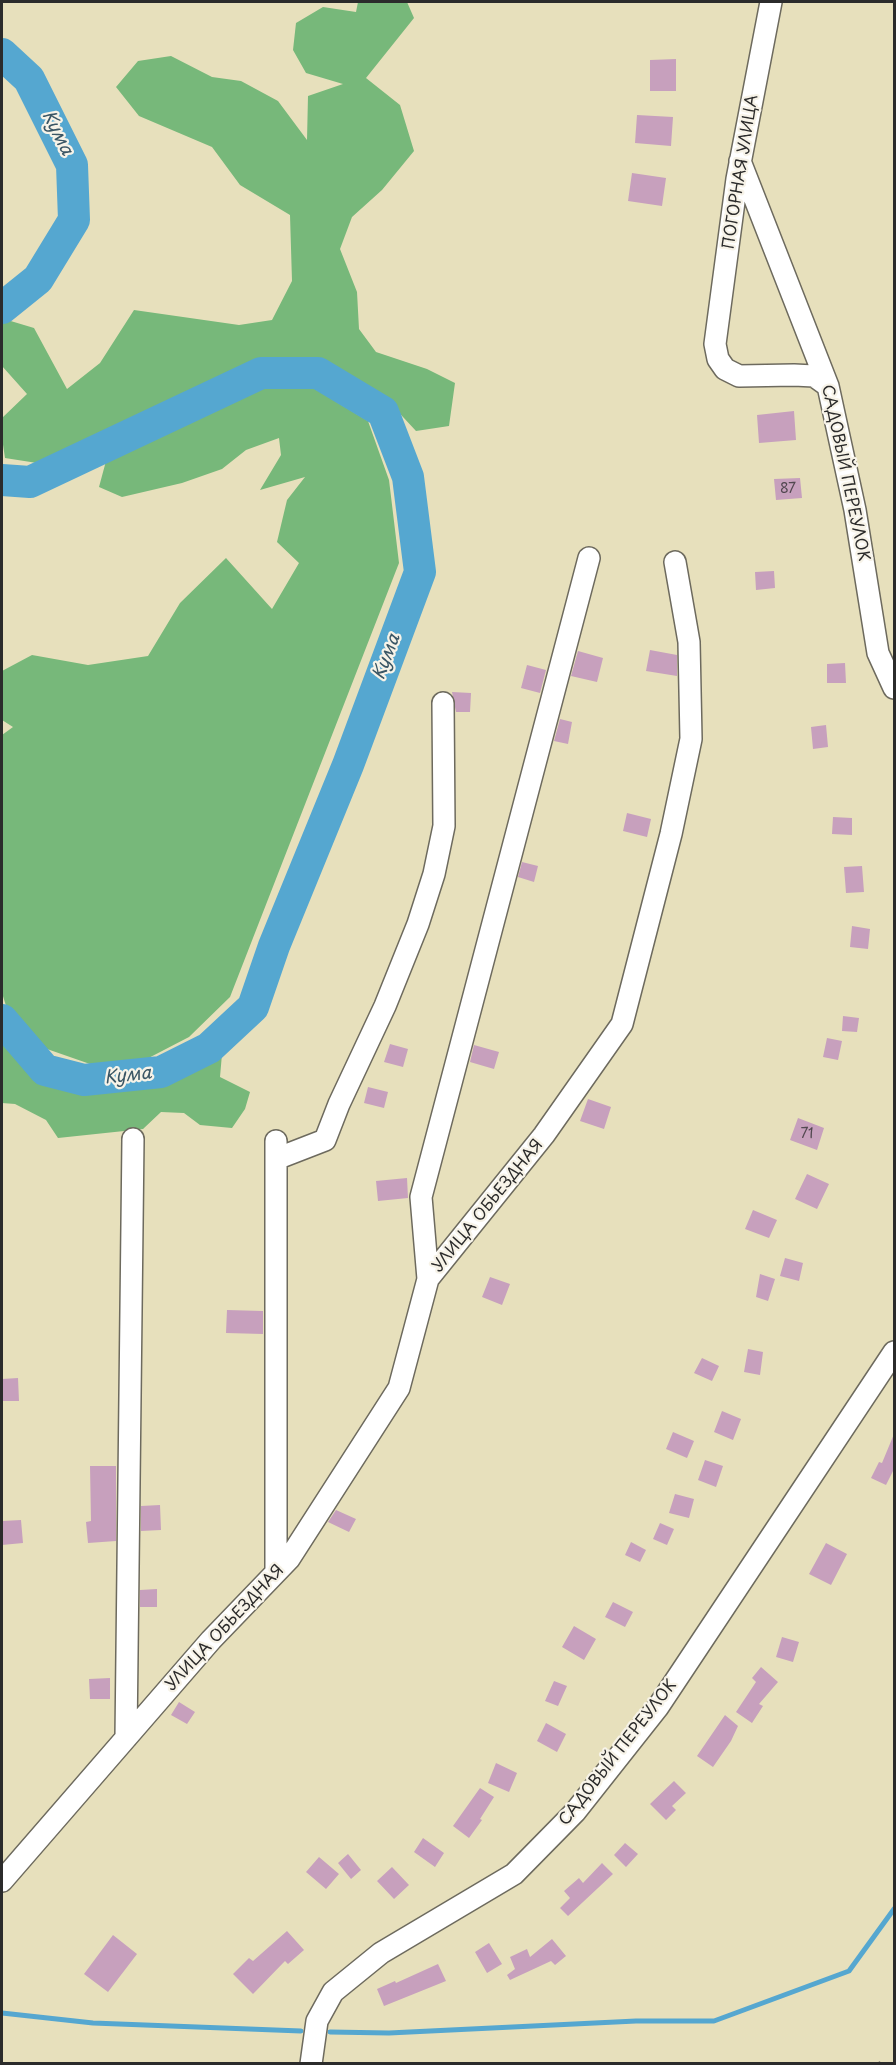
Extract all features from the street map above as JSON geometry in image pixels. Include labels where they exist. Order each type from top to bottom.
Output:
[{"type":"street","name":"ПОГОРНАЯ УЛИЦА","points":[[771,2],[740,161],[715,344],[718,359],[725,369],[739,376],[814,376],[828,386]]},
{"type":"street","name":"САДОВЫЙ ПЕРЕУЛОК","points":[[740,161],[828,386],[855,510],[878,653],[894,688]]},
{"type":"street","points":[[429,1279],[421,1197],[590,558]]},
{"type":"street","name":"УЛИЦА ОБЬЕЗДНАЯ","points":[[2,1881],[211,1640],[289,1559],[399,1388],[429,1279],[544,1135],[622,1024],[671,834],[691,739],[689,642],[675,562]]},
{"type":"street","points":[[276,1572],[276,1150],[325,1140],[339,1104],[385,1006],[418,924],[434,874],[444,826],[443,703]]},
{"type":"street","points":[[126,1738],[133,1139]]},
{"type":"street","name":"САДОВЫЙ ПЕРЕУЛОК","points":[[311,2064],[317,2021],[333,1992],[381,1953],[513,1874],[575,1812],[658,1707],[894,1352]]},
{"type":"path","points":[[873,2064],[877,2062],[882,2064]]},
{"type":"green space","points":[[358,2],[407,2],[414,18],[366,78],[400,105],[414,151],[382,190],[352,217],[340,249],[357,292],[359,329],[376,352],[427,369],[455,383],[449,426],[416,431],[390,403],[322,358],[262,358],[37,463],[5,458],[2,418],[27,394],[2,366],[2,321],[4,319],[34,328],[67,389],[100,363],[134,310],[239,325],[272,320],[292,281],[290,215],[240,185],[212,147],[139,116],[116,87],[138,61],[171,56],[212,77],[241,81],[278,101],[307,140],[308,96],[343,84],[306,73],[293,50],[296,23],[323,7],[356,12]]},
{"type":"green space","points":[[258,388],[315,389],[368,421],[389,480],[399,563],[230,997],[189,1037],[137,1064],[90,1064],[47,1049],[7,1009],[2,993],[2,735],[13,727],[2,720],[2,671],[32,655],[88,665],[148,656],[180,603],[226,558],[272,609],[299,563],[277,542],[287,500],[305,477],[260,490],[281,455],[279,438],[246,450],[222,469],[182,483],[122,497],[99,487],[106,461],[202,417]]},
{"type":"green space","points":[[2,1034],[42,1077],[82,1089],[169,1081],[202,1067],[222,1054],[220,1077],[250,1092],[245,1109],[232,1128],[200,1125],[184,1113],[161,1112],[143,1129],[58,1138],[46,1120],[15,1104],[2,1103]]},
{"type":"building","points":[[676,59],[676,91],[650,91],[650,60]]},
{"type":"building","points":[[637,115],[673,117],[671,146],[635,143]]},
{"type":"building","points":[[632,173],[666,178],[662,206],[628,201]]},
{"type":"building","points":[[794,411],[796,440],[759,443],[757,415]]},
{"type":"building","points":[[800,478],[802,498],[776,500],[774,479]]},
{"type":"building","points":[[774,571],[775,588],[756,590],[755,572]]},
{"type":"building","points":[[650,650],[677,655],[677,676],[646,671]]},
{"type":"building","points":[[578,651],[603,658],[597,682],[571,676]]},
{"type":"building","points":[[845,663],[846,683],[827,683],[827,664]]},
{"type":"building","points":[[527,665],[546,670],[540,693],[521,688]]},
{"type":"building","points":[[452,692],[471,693],[470,712],[456,712]]},
{"type":"building","points":[[560,719],[572,722],[568,744],[554,741]]},
{"type":"building","points":[[826,725],[828,747],[813,749],[811,727]]},
{"type":"building","points":[[627,813],[651,819],[647,837],[623,831]]},
{"type":"building","points":[[833,817],[852,818],[852,835],[832,834]]},
{"type":"building","points":[[522,862],[538,866],[534,882],[518,877]]},
{"type":"building","points":[[862,866],[864,892],[846,893],[844,867]]},
{"type":"building","points":[[852,926],[870,929],[868,949],[850,947]]},
{"type":"building","points":[[843,1016],[859,1018],[857,1032],[842,1031]]},
{"type":"building","points":[[827,1038],[842,1041],[838,1060],[823,1057]]},
{"type":"building","points":[[390,1044],[408,1049],[403,1067],[384,1062]]},
{"type":"building","points":[[474,1045],[499,1052],[494,1069],[470,1062]]},
{"type":"building","points":[[368,1087],[388,1092],[384,1108],[364,1103]]},
{"type":"building","points":[[588,1099],[611,1107],[604,1129],[580,1121]]},
{"type":"building","points":[[798,1118],[824,1128],[817,1150],[790,1140]]},
{"type":"building","points":[[807,1174],[829,1184],[817,1209],[795,1199]]},
{"type":"building","points":[[407,1178],[408,1198],[378,1201],[376,1181]]},
{"type":"building","points":[[753,1210],[777,1220],[769,1238],[745,1229]]},
{"type":"building","points":[[785,1258],[803,1263],[799,1281],[780,1276]]},
{"type":"building","points":[[760,1274],[775,1279],[768,1301],[756,1297]]},
{"type":"building","points":[[490,1277],[510,1284],[502,1305],[482,1297]]},
{"type":"building","points":[[227,1310],[263,1311],[263,1334],[226,1333]]},
{"type":"building","points":[[748,1349],[763,1352],[760,1375],[744,1372]]},
{"type":"building","points":[[702,1358],[719,1366],[712,1381],[694,1373]]},
{"type":"building","points":[[18,1378],[19,1401],[2,1401],[2,1379]]},
{"type":"building","points":[[722,1411],[741,1419],[733,1440],[714,1432]]},
{"type":"building","points":[[673,1432],[694,1441],[687,1458],[666,1449]]},
{"type":"building","points":[[894,1434],[894,1469],[886,1485],[871,1478],[879,1462],[882,1463]]},
{"type":"building","points":[[705,1460],[723,1466],[716,1487],[698,1480]]},
{"type":"building","points":[[90,1466],[116,1466],[116,1541],[88,1543],[86,1522],[91,1521]]},
{"type":"building","points":[[675,1494],[694,1499],[689,1518],[669,1513]]},
{"type":"building","points":[[160,1505],[161,1530],[141,1531],[141,1506]]},
{"type":"building","points":[[336,1510],[356,1519],[349,1532],[328,1522]]},
{"type":"building","points":[[21,1520],[23,1543],[2,1545],[2,1521]]},
{"type":"building","points":[[660,1523],[674,1529],[667,1545],[653,1539]]},
{"type":"building","points":[[631,1542],[646,1550],[640,1562],[625,1555]]},
{"type":"building","points":[[826,1543],[847,1554],[831,1585],[809,1574]]},
{"type":"building","points":[[157,1589],[157,1607],[140,1607],[140,1590]]},
{"type":"building","points":[[613,1602],[633,1612],[625,1627],[605,1617]]},
{"type":"building","points":[[574,1626],[596,1639],[584,1660],[562,1647]]},
{"type":"building","points":[[782,1637],[799,1642],[793,1662],[776,1657]]},
{"type":"building","points":[[761,1667],[778,1682],[759,1704],[763,1706],[752,1723],[736,1712],[756,1682],[752,1678]]},
{"type":"building","points":[[110,1678],[110,1699],[90,1699],[89,1679]]},
{"type":"building","points":[[554,1681],[567,1686],[558,1706],[545,1701]]},
{"type":"building","points":[[179,1702],[195,1712],[187,1724],[171,1715]]},
{"type":"building","points":[[725,1715],[738,1726],[731,1741],[713,1767],[697,1756]]},
{"type":"building","points":[[546,1723],[566,1734],[557,1752],[537,1741]]},
{"type":"building","points":[[496,1763],[517,1773],[509,1792],[488,1783]]},
{"type":"building","points":[[674,1781],[686,1793],[672,1806],[676,1810],[666,1820],[650,1804]]},
{"type":"building","points":[[480,1788],[494,1797],[469,1838],[453,1826]]},
{"type":"building","points":[[423,1838],[444,1853],[435,1867],[414,1852]]},
{"type":"building","points":[[625,1843],[638,1854],[626,1867],[614,1855]]},
{"type":"building","points":[[348,1854],[361,1870],[351,1879],[338,1863]]},
{"type":"building","points":[[319,1857],[339,1874],[326,1889],[306,1872]]},
{"type":"building","points":[[602,1863],[613,1874],[568,1916],[560,1908],[570,1898],[564,1891],[579,1878],[583,1883]]},
{"type":"building","points":[[392,1867],[409,1885],[394,1899],[377,1881]]},
{"type":"building","points":[[287,1931],[304,1950],[288,1964],[285,1961],[253,1994],[233,1974],[249,1958],[253,1961]]},
{"type":"building","points":[[113,1935],[137,1954],[108,1992],[84,1974]]},
{"type":"building","points":[[552,1939],[566,1956],[555,1965],[551,1961],[510,1980],[507,1975],[515,1969],[510,1957],[527,1949],[530,1957]]},
{"type":"building","points":[[489,1943],[502,1964],[487,1973],[475,1952]]},
{"type":"building","points":[[438,1964],[446,1981],[384,2006],[377,1989]]},
{"type":"waterway","name":"Кума","points":[[2,54],[29,79],[72,165],[74,220],[38,279],[2,308]]},
{"type":"waterway","name":"Кума","points":[[2,480],[30,482],[261,373],[318,373],[383,412],[408,477],[420,572],[348,765],[274,946],[253,1007],[209,1048],[161,1072],[84,1080],[45,1070],[2,1020]]},
{"type":"waterway","points":[[330,2032],[389,2033],[636,2021],[714,2021],[849,1971],[894,1909]]},
{"type":"waterway","points":[[2,2013],[93,2023],[301,2031]]}]
